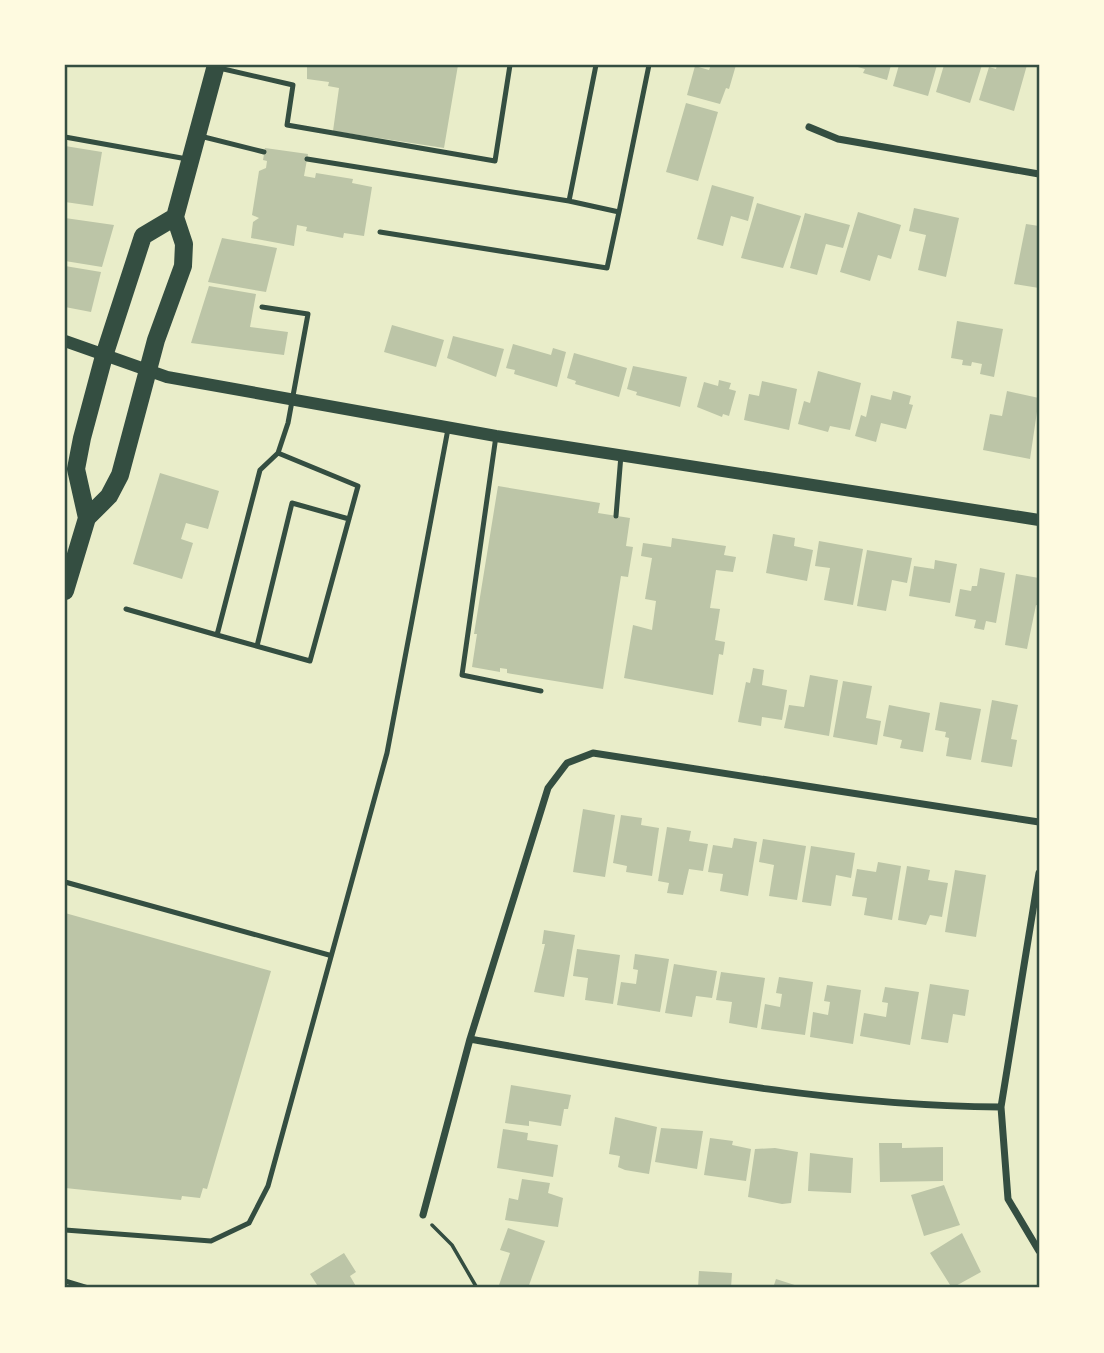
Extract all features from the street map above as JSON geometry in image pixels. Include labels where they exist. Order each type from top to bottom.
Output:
[{"type":"main road","points":[[65,592],[87,518],[109,496],[120,475],[148,370],[183,265],[184,244],[175,217],[216,66]]},
{"type":"main road","points":[[87,518],[76,469],[104,356],[143,236],[175,217]]},
{"type":"street","points":[[809,127],[838,139],[1039,174]]},
{"type":"street","points":[[65,341],[167,377],[496,436],[1039,520]]},
{"type":"street","points":[[423,1215],[470,1040],[548,788],[566,762],[593,753],[1039,822]]},
{"type":"street","points":[[1039,873],[1001,1107],[1009,1199],[1039,1251]]},
{"type":"street","points":[[470,1040],[781,1093],[928,1107],[1001,1107]]},
{"type":"lane","points":[[216,66],[293,85],[287,125],[495,161],[510,65]]},
{"type":"lane","points":[[569,201],[596,65]]},
{"type":"lane","points":[[380,232],[607,268],[649,65]]},
{"type":"lane","points":[[197,135],[264,152]]},
{"type":"lane","points":[[65,136],[190,160]]},
{"type":"lane","points":[[307,159],[569,201],[619,212]]},
{"type":"lane","points":[[217,635],[260,470],[278,453],[293,399],[308,314],[262,307]]},
{"type":"lane","points":[[65,1230],[211,1241],[248,1223],[268,1185],[328,955],[387,753],[449,427]]},
{"type":"lane","points":[[496,436],[462,676],[541,691]]},
{"type":"lane","points":[[125,610],[310,661],[358,486],[278,453]]},
{"type":"lane","points":[[616,516],[621,455]]},
{"type":"lane","points":[[257,646],[292,503],[349,519]]},
{"type":"lane","points":[[65,882],[328,955]]},
{"type":"lane","points":[[66,1284],[88,1288]]},
{"type":"path","points":[[423,1215],[452,1244],[477,1288]]},
{"type":"building","points":[[307,65],[458,65],[444,148],[333,131],[339,88],[328,86],[329,82],[307,79]]},
{"type":"building","points":[[711,65],[736,65],[729,89],[726,88],[720,104],[687,95],[695,66],[709,70]]},
{"type":"building","points":[[891,65],[887,80],[863,73],[865,69],[854,66]]},
{"type":"building","points":[[899,65],[937,65],[928,96],[893,86]]},
{"type":"building","points":[[944,65],[982,65],[970,103],[936,92]]},
{"type":"building","points":[[997,65],[1027,65],[1014,111],[979,100],[989,67],[996,69]]},
{"type":"building","points":[[686,103],[718,112],[698,181],[666,172]]},
{"type":"building","points":[[65,146],[102,152],[93,206],[65,202]]},
{"type":"building","points":[[265,148],[308,154],[304,176],[315,178],[316,173],[353,179],[352,183],[372,187],[364,236],[344,233],[343,238],[306,231],[307,227],[297,225],[294,246],[251,238],[253,222],[259,218],[252,215],[259,171],[266,168],[267,161],[263,160]]},
{"type":"building","points":[[712,185],[754,197],[748,221],[731,216],[723,246],[697,239]]},
{"type":"building","points":[[757,203],[801,216],[783,268],[741,258]]},
{"type":"building","points":[[914,208],[959,218],[946,277],[918,270],[926,235],[909,231]]},
{"type":"building","points":[[858,212],[901,225],[891,259],[878,255],[870,281],[840,272]]},
{"type":"building","points":[[805,213],[850,225],[843,248],[826,244],[817,275],[790,268]]},
{"type":"building","points":[[65,218],[114,225],[102,267],[65,261]]},
{"type":"building","points":[[1026,224],[1039,226],[1039,288],[1014,284]]},
{"type":"building","points":[[222,238],[277,248],[266,292],[208,282]]},
{"type":"building","points":[[65,266],[101,272],[91,312],[65,307]]},
{"type":"building","points":[[209,286],[256,294],[250,327],[288,332],[284,355],[191,343]]},
{"type":"building","points":[[957,321],[1003,329],[994,377],[980,374],[982,364],[972,362],[971,366],[962,365],[963,360],[951,358]]},
{"type":"building","points":[[392,325],[444,340],[436,367],[384,352]]},
{"type":"building","points":[[453,336],[504,349],[496,377],[447,358]]},
{"type":"building","points":[[513,344],[551,355],[553,348],[566,352],[557,387],[514,374],[515,370],[506,368]]},
{"type":"building","points":[[574,353],[627,368],[619,397],[575,384],[576,381],[567,378]]},
{"type":"building","points":[[633,366],[687,377],[680,407],[636,395],[637,392],[627,389]]},
{"type":"building","points":[[818,371],[861,383],[850,430],[830,426],[828,432],[798,424],[804,401],[810,403]]},
{"type":"building","points":[[719,380],[731,383],[729,389],[736,391],[729,416],[723,414],[722,417],[697,407],[704,382],[718,386]]},
{"type":"building","points":[[762,381],[797,389],[789,430],[744,420],[749,394],[759,396]]},
{"type":"building","points":[[893,391],[911,396],[909,404],[913,405],[906,429],[881,423],[876,442],[855,436],[861,415],[866,417],[871,395],[891,400]]},
{"type":"building","points":[[1007,391],[1039,398],[1030,459],[983,450],[990,414],[1002,416]]},
{"type":"building","points":[[160,473],[219,491],[208,529],[186,523],[181,539],[193,543],[182,579],[133,564]]},
{"type":"building","points":[[498,486],[600,503],[598,513],[630,518],[626,546],[633,547],[628,577],[621,576],[603,689],[507,673],[507,669],[500,668],[500,672],[472,667],[477,634],[474,634]]},
{"type":"building","points":[[773,534],[795,538],[794,546],[813,550],[807,581],[766,573]]},
{"type":"building","points":[[672,538],[726,546],[724,555],[736,557],[733,572],[716,570],[710,608],[720,609],[715,640],[725,642],[723,655],[719,654],[713,695],[624,678],[633,625],[652,630],[656,601],[645,599],[652,558],[641,556],[643,543],[671,547]]},
{"type":"building","points":[[819,541],[863,549],[853,605],[824,600],[830,568],[815,566]]},
{"type":"building","points":[[867,550],[912,558],[907,583],[892,580],[886,611],[857,606]]},
{"type":"building","points":[[935,560],[957,564],[950,603],[909,596],[914,566],[934,569]]},
{"type":"building","points":[[980,568],[1005,573],[996,623],[986,621],[984,630],[974,628],[976,620],[955,616],[960,589],[971,591],[972,586],[977,586]]},
{"type":"building","points":[[1016,574],[1039,578],[1039,606],[1036,605],[1027,649],[1005,645]]},
{"type":"building","points":[[753,668],[764,670],[762,685],[787,690],[782,720],[762,717],[761,726],[738,722],[746,682],[750,683]]},
{"type":"building","points":[[810,675],[838,680],[829,736],[784,728],[789,705],[804,707]]},
{"type":"building","points":[[843,681],[872,686],[866,718],[881,721],[877,745],[833,737]]},
{"type":"building","points":[[992,700],[1018,705],[1011,739],[1017,740],[1012,767],[981,762]]},
{"type":"building","points":[[940,702],[981,709],[971,760],[946,756],[949,738],[945,737],[946,732],[935,730]]},
{"type":"building","points":[[889,705],[930,713],[923,752],[900,748],[902,740],[883,736]]},
{"type":"building","points":[[583,809],[615,815],[605,877],[573,872]]},
{"type":"building","points":[[621,815],[642,818],[641,825],[659,828],[652,876],[626,872],[627,866],[613,863]]},
{"type":"building","points":[[667,827],[691,831],[689,841],[708,844],[703,871],[689,869],[683,895],[667,893],[669,883],[658,881]]},
{"type":"building","points":[[734,838],[757,842],[748,896],[720,891],[723,874],[708,872],[713,845],[732,848]]},
{"type":"building","points":[[763,839],[806,846],[797,900],[769,896],[774,865],[759,862]]},
{"type":"building","points":[[811,846],[855,853],[851,878],[836,875],[831,906],[802,902]]},
{"type":"building","points":[[878,862],[901,866],[892,920],[864,915],[867,898],[852,896],[857,869],[876,872]]},
{"type":"building","points":[[907,866],[930,870],[928,880],[948,883],[942,917],[930,915],[926,925],[898,920]]},
{"type":"building","points":[[955,870],[986,875],[976,937],[945,932]]},
{"type":"building","points":[[65,913],[271,971],[207,1189],[203,1188],[200,1198],[182,1196],[181,1200],[65,1188]]},
{"type":"building","points":[[544,930],[575,935],[564,997],[534,992],[545,944],[542,944]]},
{"type":"building","points":[[577,949],[620,955],[613,1004],[585,1000],[588,978],[573,976]]},
{"type":"building","points":[[635,954],[669,959],[660,1012],[617,1005],[621,982],[636,984],[638,970],[633,969]]},
{"type":"building","points":[[674,964],[717,971],[712,998],[696,996],[692,1017],[665,1013]]},
{"type":"building","points":[[721,972],[765,978],[757,1028],[729,1023],[732,1002],[716,1000]]},
{"type":"building","points":[[779,977],[813,982],[805,1035],[761,1029],[765,1004],[780,1007],[782,994],[776,993]]},
{"type":"building","points":[[930,984],[969,990],[965,1016],[953,1014],[948,1043],[921,1039]]},
{"type":"building","points":[[827,985],[861,990],[853,1044],[810,1037],[813,1012],[828,1015],[830,1002],[824,1001]]},
{"type":"building","points":[[885,987],[919,992],[910,1045],[860,1036],[864,1013],[886,1017],[888,1003],[882,1002]]},
{"type":"building","points":[[511,1085],[571,1095],[568,1109],[564,1109],[561,1126],[529,1121],[529,1126],[505,1123]]},
{"type":"building","points":[[615,1117],[657,1127],[649,1174],[618,1167],[620,1156],[609,1154]]},
{"type":"building","points":[[661,1128],[703,1131],[697,1169],[655,1162]]},
{"type":"building","points":[[503,1129],[528,1133],[527,1140],[558,1145],[553,1177],[497,1168]]},
{"type":"building","points":[[710,1138],[733,1141],[732,1145],[751,1149],[746,1181],[704,1175]]},
{"type":"building","points":[[879,1143],[902,1143],[902,1148],[943,1147],[943,1181],[880,1182]]},
{"type":"building","points":[[775,1148],[798,1152],[791,1203],[782,1204],[748,1197],[755,1149]]},
{"type":"building","points":[[810,1153],[853,1158],[851,1193],[808,1191]]},
{"type":"building","points":[[522,1179],[550,1183],[548,1193],[563,1198],[558,1227],[505,1220],[509,1198],[518,1200]]},
{"type":"building","points":[[944,1185],[960,1225],[924,1236],[911,1195]]},
{"type":"building","points":[[508,1228],[545,1241],[528,1288],[498,1288],[510,1253],[500,1250]]},
{"type":"building","points":[[962,1233],[981,1272],[952,1288],[930,1253]]},
{"type":"building","points":[[344,1253],[356,1272],[350,1276],[357,1288],[319,1288],[310,1274]]},
{"type":"building","points":[[699,1271],[732,1273],[731,1288],[698,1288]]},
{"type":"building","points":[[776,1279],[804,1288],[773,1288]]}]
